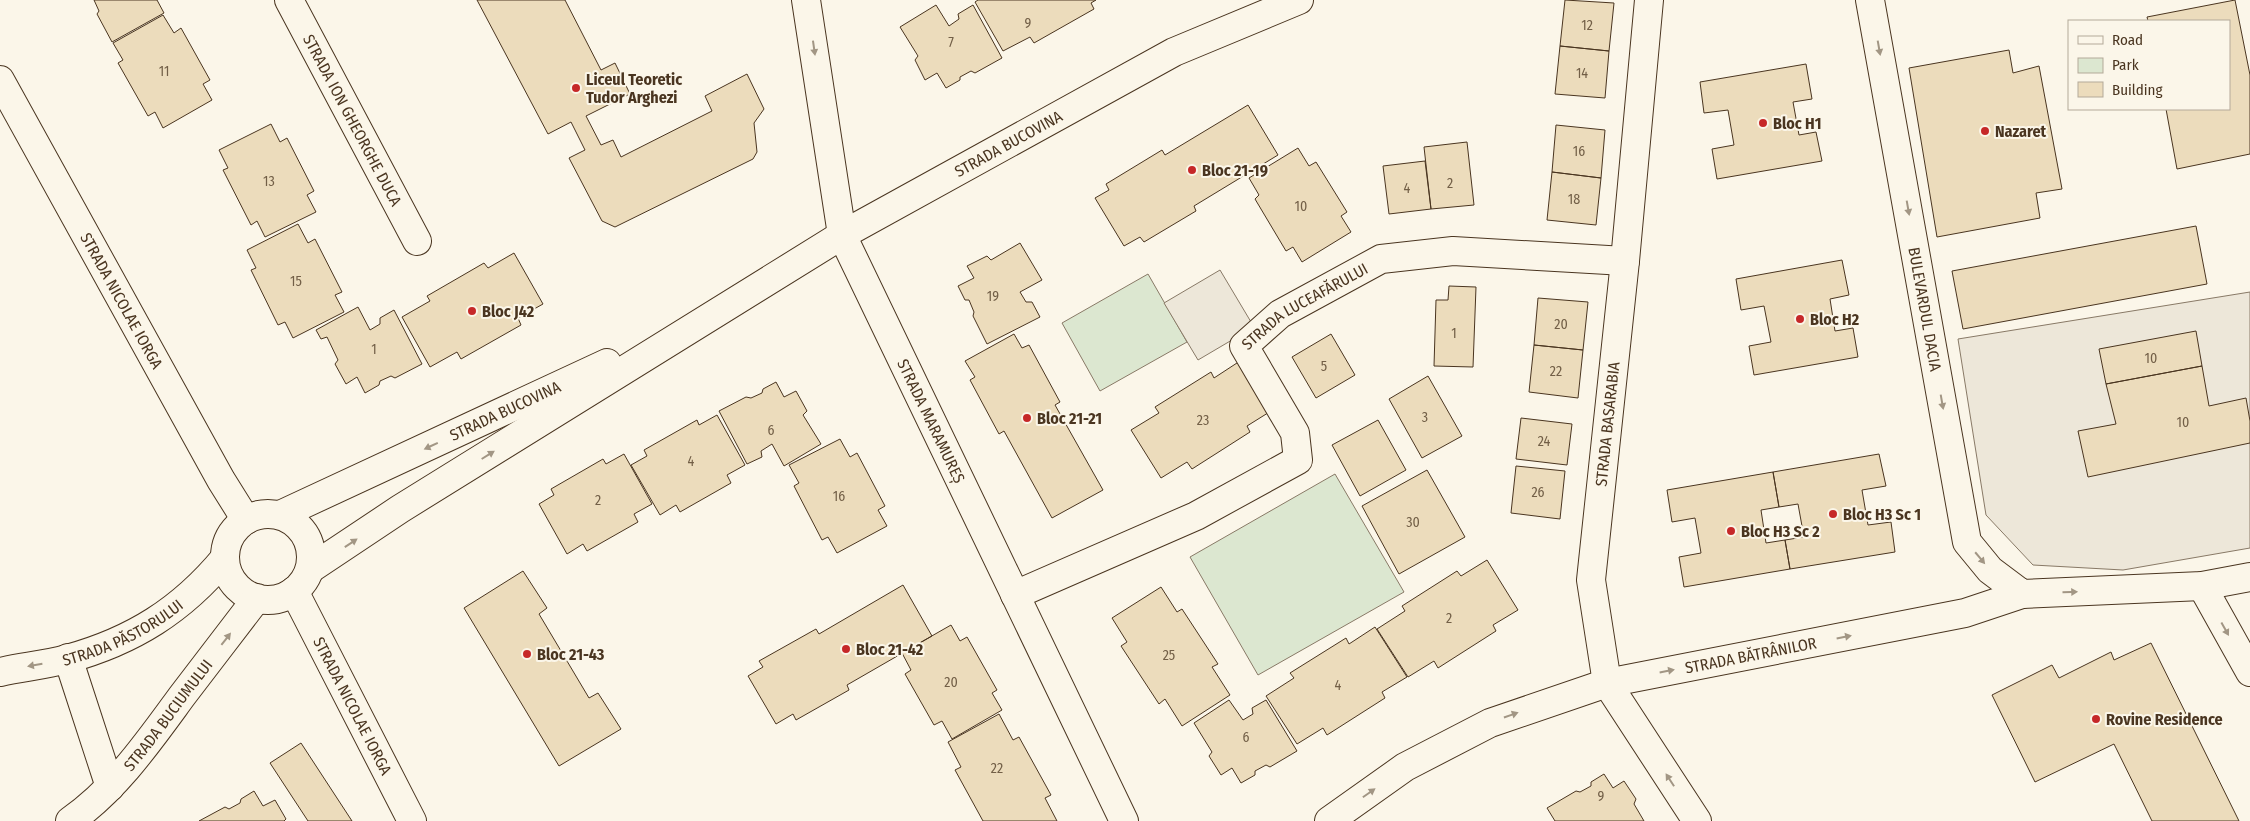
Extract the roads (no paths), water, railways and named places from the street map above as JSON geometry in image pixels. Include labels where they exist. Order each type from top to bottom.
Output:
[{"type":"street","name":"STRADA ION GHEORGHE DUCA","points":[[289,0],[417,241]]},
{"type":"street","name":"STRADA MARAMUREȘ","points":[[806,0],[842,235],[1124,821]]},
{"type":"street","name":"STRADA BUCOVINA","points":[[310,569],[400,509],[842,235],[1174,52],[1299,0]]},
{"type":"street","name":"STRADA BASARABIA","points":[[1650,0],[1625,262],[1590,580],[1607,683],[1697,821]]},
{"type":"street","name":"BULEVARDUL DACIA","points":[[1870,0],[1967,542],[1990,570],[2022,594]]},
{"type":"street","name":"STRADA NICOLAE IORGA","points":[[0,80],[210,462],[246,520]]},
{"type":"street","name":"STRADA LUCEAFĂRULUI","points":[[1015,595],[1196,516],[1298,460],[1294,433],[1244,346],[1280,314],[1335,282],[1381,258],[1453,250],[1625,262]]},
{"type":"street","name":"STRADA BUCOVINA","points":[[280,515],[728,306]]},
{"type":"street","points":[[256,515],[280,515],[294,522],[302,531],[310,548],[310,569],[304,582],[294,591],[279,598],[264,600],[256,598],[238,588],[229,573],[225,558],[228,542],[234,530],[246,520],[256,515]]},
{"type":"street","name":"STRADA PĂSTORULUI","points":[[0,672],[68,658],[106,646],[155,622],[202,585],[225,558]]},
{"type":"street","name":"STRADA BĂTRÂNILOR","points":[[1329,821],[1405,767],[1490,722],[1607,683],[1965,613],[2022,594],[2202,586],[2250,577]]},
{"type":"street","points":[[2202,586],[2250,672]]},
{"type":"street","name":"STRADA NICOLAE IORGA","points":[[294,591],[412,821]]},
{"type":"street","name":"STRADA BUCIUMULUI","points":[[70,821],[110,787],[139,755],[256,598]]},
{"type":"street","points":[[68,658],[110,787]]},
{"type":"place","name":"Liceul Teoretic Tudor Arghezi","points":[[576,88]]},
{"type":"place","name":"Bloc H1","points":[[1763,123]]},
{"type":"place","name":"Nazaret","points":[[1985,131]]},
{"type":"place","name":"Bloc 21-19","points":[[1192,170]]},
{"type":"place","name":"Bloc J42","points":[[472,311]]},
{"type":"place","name":"Bloc H2","points":[[1800,319]]},
{"type":"place","name":"Bloc 21-21","points":[[1027,418]]},
{"type":"place","name":"Bloc H3 Sc 1","points":[[1833,514]]},
{"type":"place","name":"Bloc H3 Sc 2","points":[[1731,531]]},
{"type":"place","name":"Bloc 21-42","points":[[846,649]]},
{"type":"place","name":"Bloc 21-43","points":[[527,654]]},
{"type":"place","name":"Rovine Residence","points":[[2096,719]]}]
